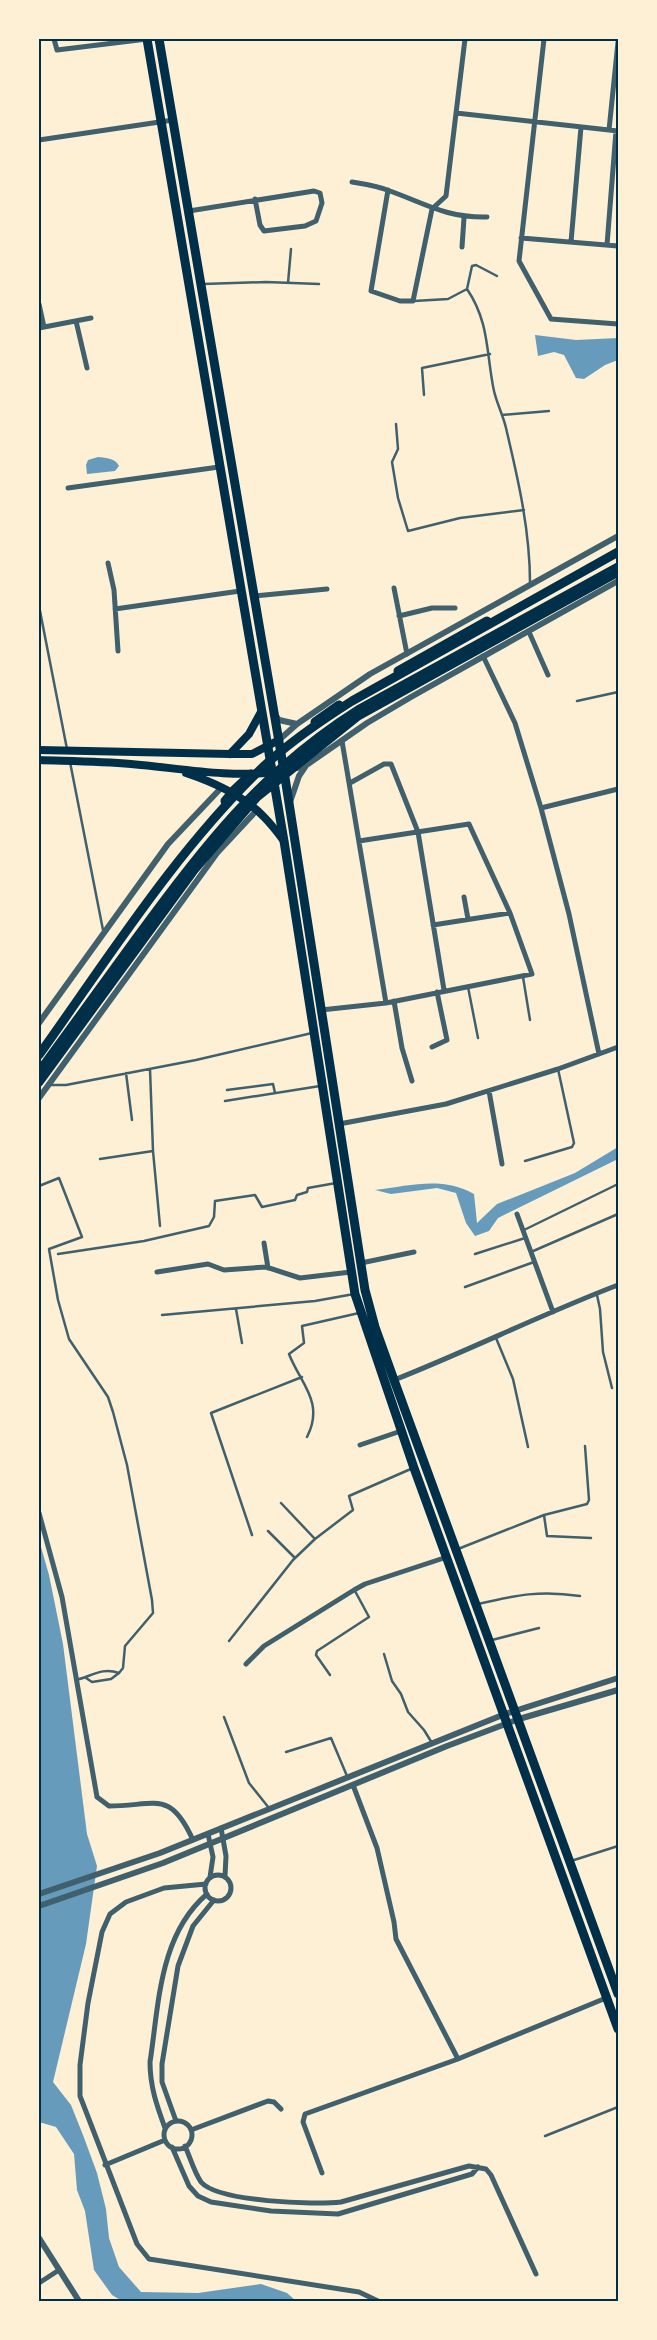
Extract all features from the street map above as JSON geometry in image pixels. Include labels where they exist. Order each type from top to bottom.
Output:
[{"type":"main road","points":[[147,39],[284,841],[331,1149],[351,1272],[360,1312],[446,1557],[505,1714],[618,2029]]},
{"type":"main road","points":[[159,39],[279,740],[288,806],[323,1010],[361,1263],[371,1311],[394,1380],[489,1641],[518,1715],[618,1994]]},
{"type":"main road","points":[[214,435],[226,434]]},
{"type":"main road","points":[[221,478],[234,476]]},
{"type":"main road","points":[[39,1050],[172,863],[234,789],[263,763],[326,712],[424,655],[618,548]]},
{"type":"main road","points":[[39,1054],[186,852],[245,785],[273,758],[325,718],[352,701],[618,552]]},
{"type":"main road","points":[[39,1072],[193,861],[235,812],[279,770],[324,733],[358,710],[618,567]]},
{"type":"main road","points":[[39,1082],[194,870],[257,797],[358,716],[618,572]]},
{"type":"main road","points":[[248,638],[261,637]]},
{"type":"main road","points":[[230,754],[249,734],[261,712]]},
{"type":"main road","points":[[39,750],[252,754],[279,740]]},
{"type":"main road","points":[[158,753],[158,767]]},
{"type":"main road","points":[[39,760],[247,774],[284,770]]},
{"type":"main road","points":[[177,770],[222,787],[263,816],[284,841]]},
{"type":"main road","points":[[284,841],[294,840]]},
{"type":"main road","points":[[331,1149],[343,1148]]},
{"type":"main road","points":[[388,1394],[398,1390]]},
{"type":"main road","points":[[446,1557],[457,1549]]},
{"type":"street","points":[[54,39],[56,50],[147,39]]},
{"type":"street","points":[[388,190],[371,292],[400,301],[413,302],[432,209],[446,196],[465,39]]},
{"type":"street","points":[[544,39],[519,261],[551,319],[617,324]]},
{"type":"street","points":[[609,130],[618,42]]},
{"type":"street","points":[[456,113],[617,131],[607,245]]},
{"type":"street","points":[[39,140],[173,120]]},
{"type":"street","points":[[571,242],[581,127]]},
{"type":"street","points":[[352,182],[388,190],[432,209],[464,218],[487,217]]},
{"type":"street","points":[[189,211],[255,199],[314,191],[320,193],[322,203],[316,221],[305,226],[264,231],[260,225],[255,199]]},
{"type":"street","points":[[462,247],[464,218]]},
{"type":"street","points":[[521,238],[618,246]]},
{"type":"street","points":[[39,304],[41,327],[91,318]]},
{"type":"street","points":[[76,321],[87,368]]},
{"type":"street","points":[[68,488],[220,467]]},
{"type":"street","points":[[279,740],[297,724],[370,674],[618,536]]},
{"type":"street","points":[[108,563],[114,590],[118,651]]},
{"type":"street","points":[[288,806],[299,776],[308,764],[367,722],[618,580]]},
{"type":"street","points":[[394,588],[407,654]]},
{"type":"street","points":[[254,596],[327,589]]},
{"type":"street","points":[[115,609],[240,591]]},
{"type":"street","points":[[399,616],[432,608],[455,608]]},
{"type":"street","points":[[529,632],[548,675]]},
{"type":"street","points":[[483,656],[514,722],[541,808],[568,914],[598,1054]]},
{"type":"street","points":[[274,712],[278,720],[297,724]]},
{"type":"street","points":[[342,741],[386,1003]]},
{"type":"street","points":[[284,770],[308,764]]},
{"type":"street","points":[[350,783],[384,764],[391,764],[418,832],[444,990]]},
{"type":"street","points":[[39,1023],[168,844],[222,787]]},
{"type":"street","points":[[541,808],[618,789]]},
{"type":"street","points":[[39,1098],[189,890],[217,853],[256,811]]},
{"type":"street","points":[[310,1012],[386,1003],[532,974],[510,914],[469,824],[360,841]]},
{"type":"street","points":[[464,897],[468,919]]},
{"type":"street","points":[[433,925],[510,914]]},
{"type":"street","points":[[432,1047],[447,1040],[437,992]]},
{"type":"street","points":[[394,1001],[402,1048],[412,1081]]},
{"type":"street","points":[[339,1124],[446,1104],[558,1069],[618,1047]]},
{"type":"street","points":[[489,1090],[502,1164]]},
{"type":"street","points":[[517,1214],[553,1312]]},
{"type":"street","points":[[264,1243],[268,1268]]},
{"type":"street","points":[[361,1263],[414,1252]]},
{"type":"street","points":[[156,1272],[198,1264],[208,1264],[224,1270],[268,1268],[300,1278],[351,1272]]},
{"type":"street","points":[[394,1380],[460,1354],[495,1336],[618,1285]]},
{"type":"street","points":[[360,1445],[401,1431]]},
{"type":"street","points":[[39,1513],[62,1596],[97,1797],[109,1806],[146,1802],[170,1806],[184,1820],[193,1840]]},
{"type":"street","points":[[246,1664],[264,1646],[365,1584],[446,1557]]},
{"type":"street","points":[[39,1906],[163,1863],[508,1723],[518,1715],[618,1678]]},
{"type":"street","points":[[39,1894],[160,1853],[505,1714],[518,1715],[618,1690]]},
{"type":"street","points":[[353,1785],[378,1848],[396,1939],[458,2059]]},
{"type":"street","points":[[208,1834],[213,1858],[210,1877],[206,1884],[207,1894],[214,1900],[220,1901],[230,1895],[232,1886],[225,1876],[226,1856],[220,1828]]},
{"type":"street","points":[[210,1877],[217,1874],[225,1876]]},
{"type":"street","points":[[206,1884],[164,1888],[126,1902],[110,1914],[102,1932],[88,2003],[80,2065],[80,2096],[137,2244],[149,2259],[359,2292],[378,2301]]},
{"type":"street","points":[[207,1894],[194,1905],[178,1928],[165,1968],[150,2062],[152,2093],[166,2128],[165,2140],[172,2147],[189,2186],[198,2196],[211,2202],[235,2208],[338,2214],[472,2174],[478,2167]]},
{"type":"street","points":[[176,2121],[162,2082],[162,2064],[178,1966],[193,1926],[214,1900]]},
{"type":"street","points":[[322,2173],[303,2122],[305,2114],[458,2059],[606,1998]]},
{"type":"street","points":[[191,2130],[268,2101],[274,2102],[281,2110]]},
{"type":"street","points":[[166,2128],[176,2121],[185,2123],[191,2130],[191,2139],[185,2146],[172,2147]]},
{"type":"street","points":[[105,2165],[165,2140]]},
{"type":"street","points":[[185,2146],[201,2181],[215,2191],[226,2195],[273,2200],[341,2202],[470,2166],[486,2169],[492,2174],[536,2274]]},
{"type":"street","points":[[39,2238],[79,2301]]},
{"type":"street","points":[[39,2283],[59,2270]]},
{"type":"lane","points":[[288,283],[291,249]]},
{"type":"lane","points":[[496,276],[476,265],[472,266],[467,288],[478,305],[490,354],[494,391],[502,415],[524,510],[530,547],[530,586]]},
{"type":"lane","points":[[201,284],[318,284]]},
{"type":"lane","points":[[413,302],[448,299],[467,288]]},
{"type":"lane","points":[[424,395],[422,368],[490,354]]},
{"type":"lane","points":[[502,415],[549,411]]},
{"type":"lane","points":[[396,424],[398,449],[392,462],[398,498],[408,531],[460,518],[524,510]]},
{"type":"lane","points":[[39,606],[68,751]]},
{"type":"lane","points":[[577,702],[618,692]]},
{"type":"lane","points":[[70,761],[103,932]]},
{"type":"lane","points":[[522,976],[530,1020]]},
{"type":"lane","points":[[468,986],[478,1038]]},
{"type":"lane","points":[[50,1085],[66,1085],[150,1069],[313,1032]]},
{"type":"lane","points":[[150,1069],[153,1151],[160,1226]]},
{"type":"lane","points":[[525,1161],[572,1147],[574,1143],[558,1069]]},
{"type":"lane","points":[[126,1073],[132,1120]]},
{"type":"lane","points":[[227,1090],[273,1084],[275,1094]]},
{"type":"lane","points":[[225,1101],[321,1086]]},
{"type":"lane","points":[[100,1159],[153,1151]]},
{"type":"lane","points":[[39,1186],[59,1178],[82,1237],[49,1249],[58,1300],[69,1339],[108,1397],[113,1412],[127,1466],[152,1600],[153,1613],[125,1646],[123,1668],[119,1673],[111,1679],[92,1682],[86,1678]]},
{"type":"lane","points":[[58,1254],[144,1241],[209,1226],[214,1217],[215,1201],[254,1195],[262,1207],[295,1200],[297,1195],[307,1192],[308,1188],[337,1183]]},
{"type":"lane","points":[[522,1230],[618,1184]]},
{"type":"lane","points":[[530,1253],[618,1214]]},
{"type":"lane","points":[[475,1254],[525,1238]]},
{"type":"lane","points":[[465,1287],[534,1262]]},
{"type":"lane","points":[[162,1315],[315,1301],[356,1294]]},
{"type":"lane","points":[[596,1294],[600,1309],[603,1352],[612,1388]]},
{"type":"lane","points":[[236,1309],[242,1343]]},
{"type":"lane","points":[[307,1437],[313,1414],[310,1393],[289,1354],[304,1343],[302,1326],[360,1312]]},
{"type":"lane","points":[[495,1336],[513,1379],[528,1447]]},
{"type":"lane","points":[[252,1535],[212,1413],[302,1377]]},
{"type":"lane","points":[[457,1549],[544,1514],[582,1506],[589,1500],[585,1446]]},
{"type":"lane","points":[[229,1641],[295,1558],[315,1539],[353,1510],[349,1496],[414,1468]]},
{"type":"lane","points":[[281,1503],[315,1539]]},
{"type":"lane","points":[[544,1514],[547,1536],[591,1538]]},
{"type":"lane","points":[[268,1531],[295,1558]]},
{"type":"lane","points":[[330,1675],[316,1655],[316,1651],[369,1617],[354,1590]]},
{"type":"lane","points":[[476,1604],[533,1593],[550,1592],[580,1596]]},
{"type":"lane","points":[[489,1641],[539,1628]]},
{"type":"lane","points":[[384,1654],[392,1681],[402,1694],[408,1712],[424,1730],[432,1743]]},
{"type":"lane","points":[[76,1680],[86,1678],[92,1673],[109,1670],[119,1673]]},
{"type":"lane","points":[[224,1717],[249,1783],[270,1809]]},
{"type":"lane","points":[[286,1752],[331,1738],[348,1777]]},
{"type":"lane","points":[[570,1862],[618,1846]]},
{"type":"lane","points":[[545,2136],[618,2107]]},
{"type":"water","points":[[535,335],[576,340],[618,338],[618,360],[605,365],[584,379],[576,378],[564,355],[554,352],[538,356]]},
{"type":"water","points":[[98,457],[113,460],[119,466],[115,471],[87,474],[86,465],[88,460]]},
{"type":"water","points":[[618,1147],[618,1159],[498,1218],[489,1231],[475,1236],[466,1223],[456,1193],[437,1188],[391,1194],[375,1190],[426,1184],[450,1185],[462,1188],[474,1194],[477,1223],[497,1204],[575,1173]]},
{"type":"water","points":[[39,1540],[49,1575],[63,1644],[87,1834],[97,1866],[86,1944],[53,2082],[71,2105],[97,2173],[106,2209],[109,2238],[119,2267],[141,2292],[198,2293],[261,2284],[287,2293],[296,2301],[122,2301],[112,2295],[94,2270],[85,2211],[77,2190],[74,2154],[56,2127],[39,2122]]}]
